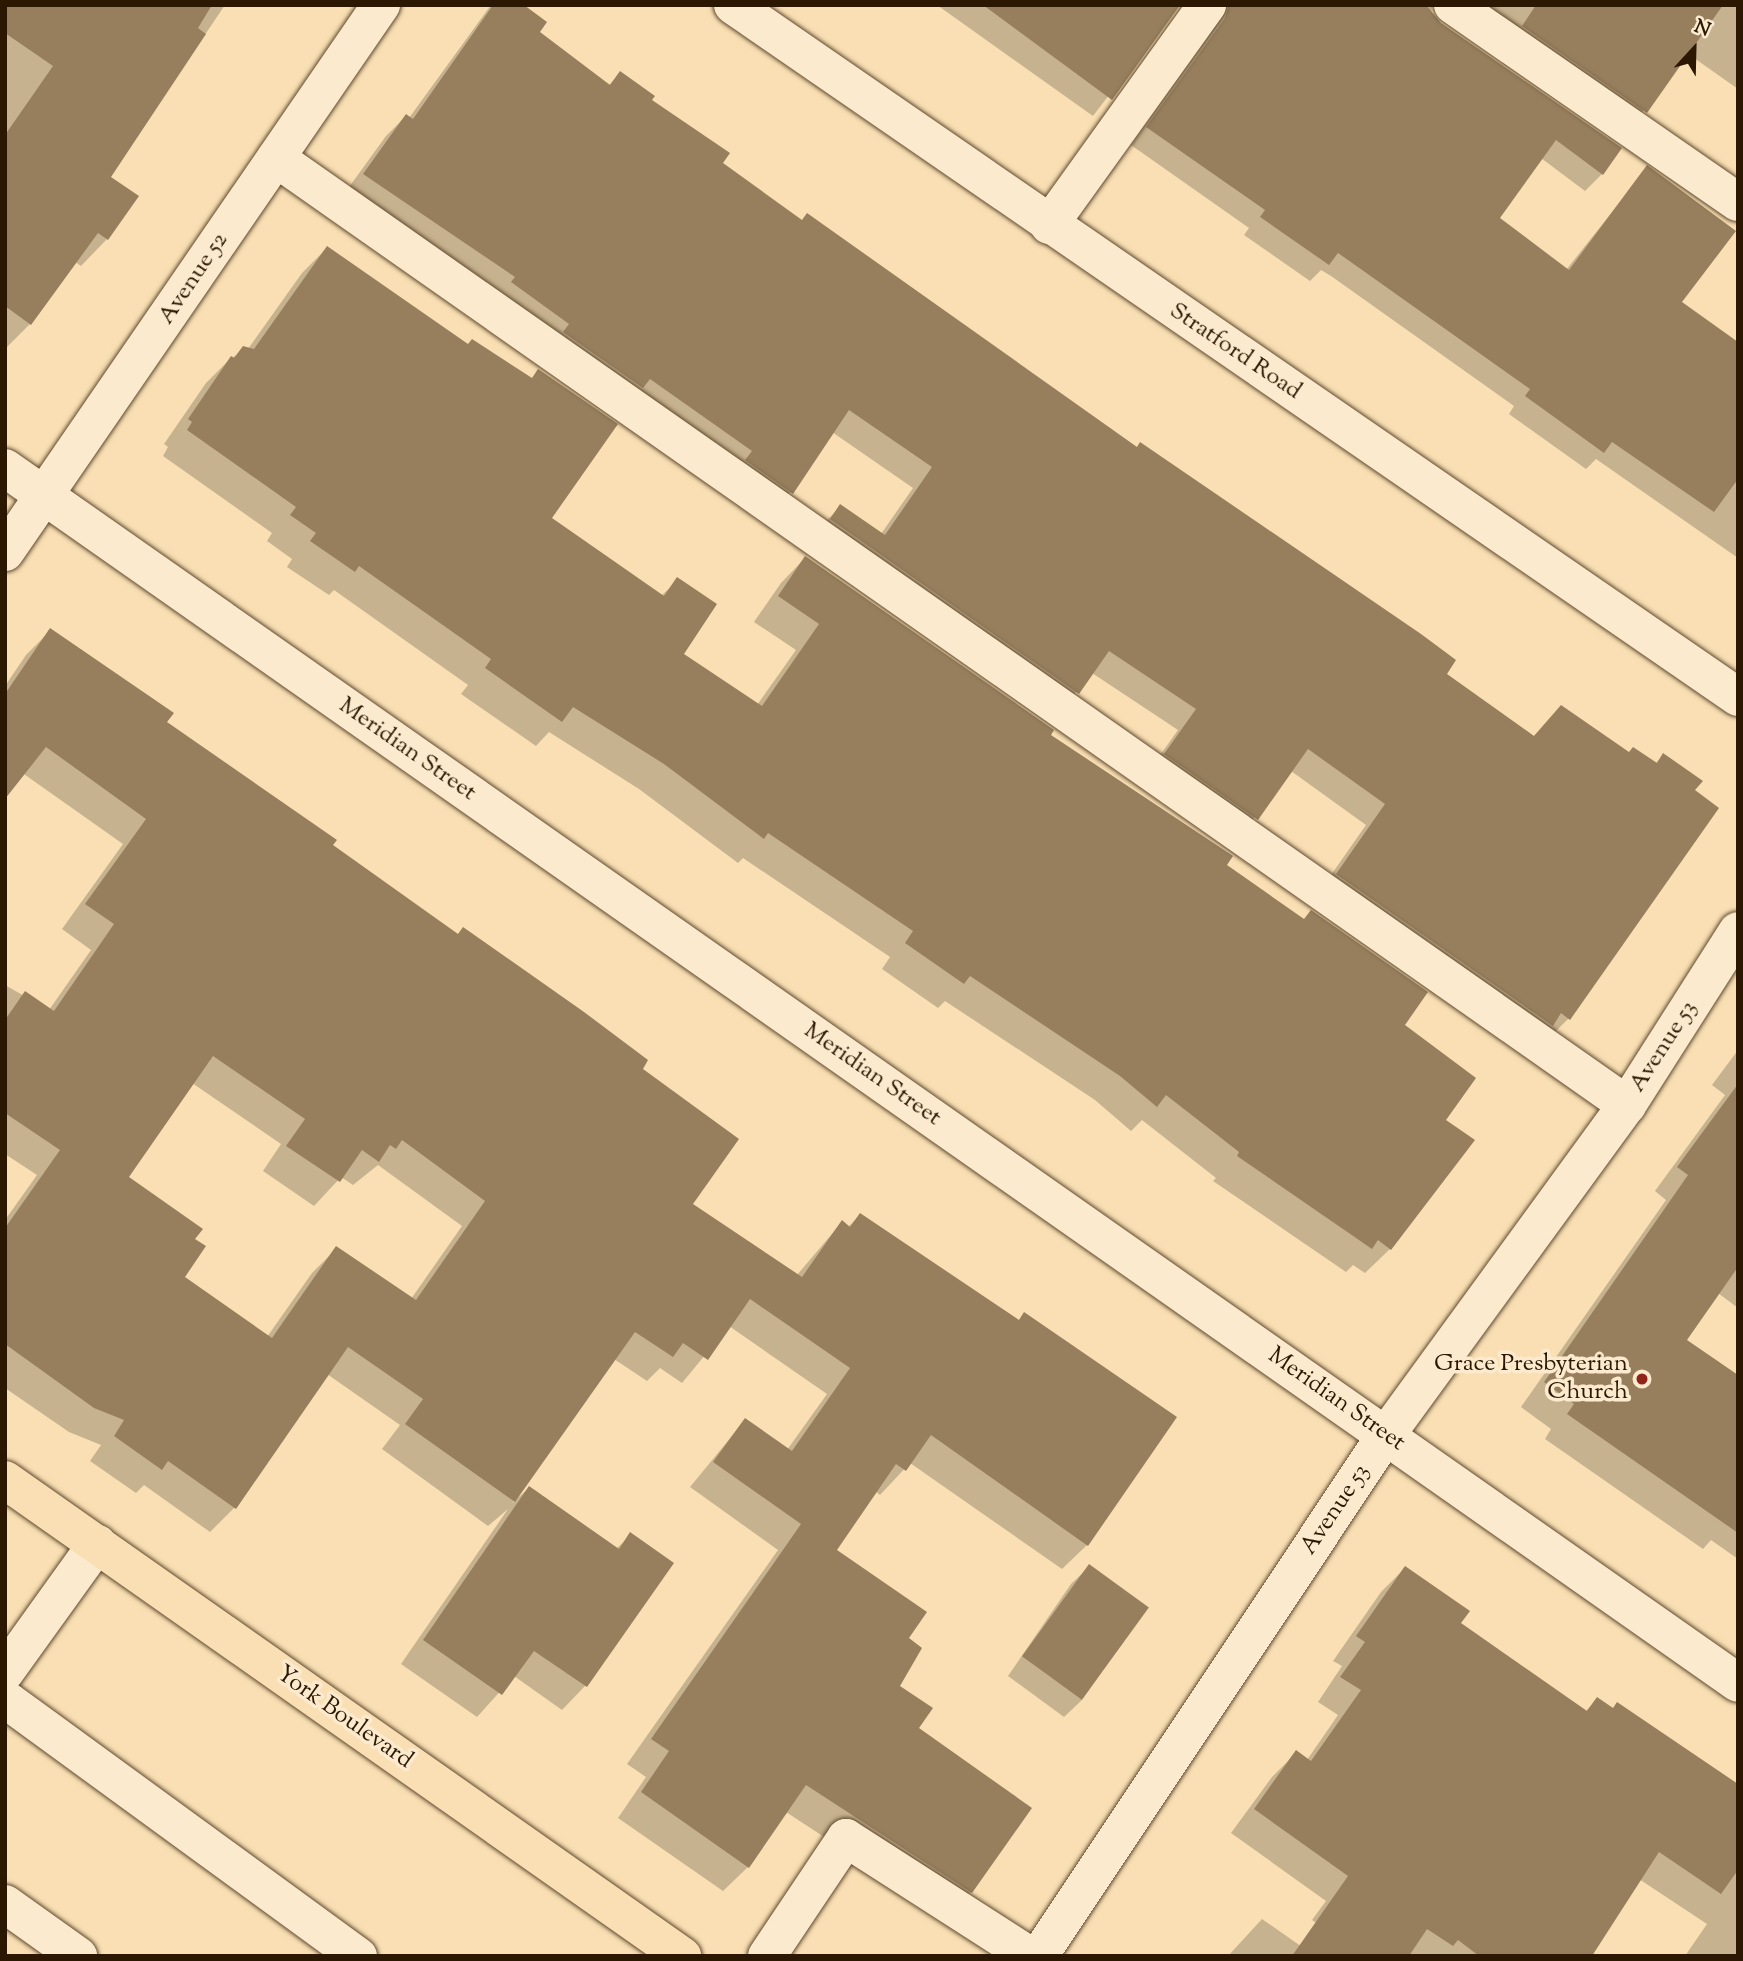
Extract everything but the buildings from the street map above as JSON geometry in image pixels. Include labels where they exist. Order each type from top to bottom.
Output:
[{"type":"main road","name":"York Boulevard","points":[[5,1480],[682,1956]]},
{"type":"street","name":"Avenue 52","points":[[5,552],[381,5]]},
{"type":"street","name":"Stratford Road","points":[[733,5],[1738,697]]},
{"type":"street","points":[[1049,225],[1207,5]]},
{"type":"street","points":[[1453,5],[1738,202]]},
{"type":"street","points":[[276,158],[1627,1105]]},
{"type":"street","name":"Meridian Street","points":[[5,468],[1738,1683]]},
{"type":"street","name":"Avenue 53","points":[[1038,1956],[1386,1435],[1627,1105],[1738,931]]},
{"type":"street","points":[[5,1672],[97,1544]]},
{"type":"street","points":[[5,1699],[358,1956]]},
{"type":"street","points":[[767,1956],[846,1838],[1030,1956]]},
{"type":"street","points":[[5,1904],[78,1956]]},
{"type":"place","name":"Grace Presbyterian Church","points":[[1642,1379]]}]
